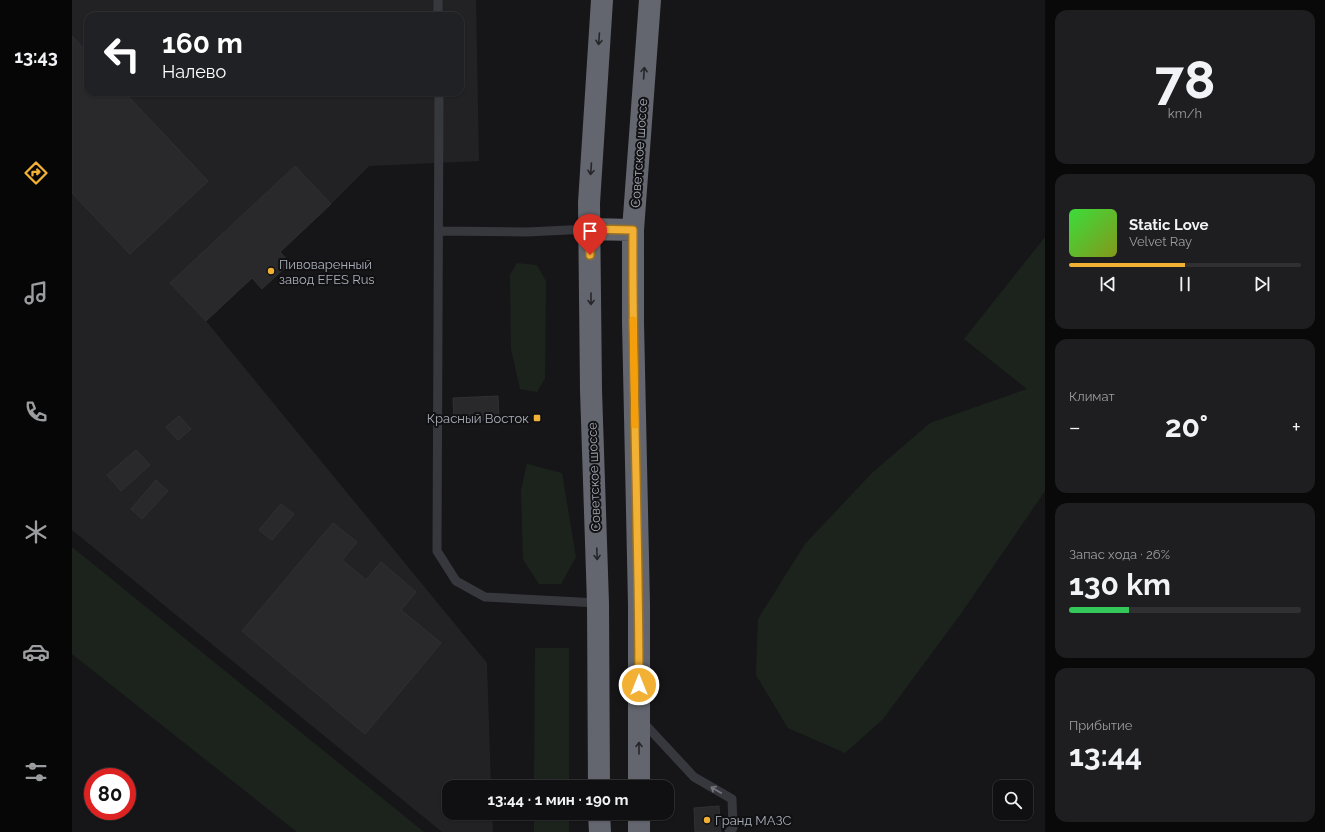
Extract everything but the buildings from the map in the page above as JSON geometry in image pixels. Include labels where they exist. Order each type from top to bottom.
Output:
[{"type":"highway","name":"Советское шоссе","points":[[599,780],[598,602],[591,390],[589,203],[602,0]]},
{"type":"highway","name":"Советское шоссе","points":[[639,780],[639,606],[633,350],[633,230],[650,0]]},
{"type":"highway","points":[[589,229],[633,230]]},
{"type":"highway","points":[[600,820],[600,832]]},
{"type":"highway","points":[[639,820],[640,832]]},
{"type":"lane","points":[[438,0],[438,12]]},
{"type":"lane","points":[[439,96],[436,551],[456,581],[485,597],[598,602]]},
{"type":"lane","points":[[439,231],[527,232],[589,229]]},
{"type":"lane","points":[[639,717],[694,777],[732,799],[733,828],[729,832]]},
{"type":"shaded area","points":[[72,0],[476,0],[479,161],[369,166],[331,204],[295,166],[170,283],[206,321],[487,663],[491,780],[442,780],[442,820],[492,820],[493,832],[442,832],[72,530]]},
{"type":"shaded area","points":[[1045,237],[1045,491],[960,615],[883,719],[845,753],[788,728],[756,675],[758,619],[805,544],[872,473],[930,423],[1027,389],[964,339]]},
{"type":"shaded area","points":[[517,263],[537,265],[546,281],[545,378],[537,392],[520,389],[511,349],[510,275]]},
{"type":"shaded area","points":[[527,464],[562,473],[576,557],[561,584],[539,584],[523,559],[521,490]]},
{"type":"shaded area","points":[[72,547],[424,832],[297,832],[72,654]]},
{"type":"shaded area","points":[[535,648],[569,648],[569,780],[534,780]]},
{"type":"shaded area","points":[[534,820],[569,820],[569,832],[534,832]]},
{"type":"slow traffic","points":[[633,320],[635,425]]},
{"type":"place","name":"Пивоваренный завод EFES Rus","points":[[271,271]]},
{"type":"place","name":"Красный Восток","points":[[537,418]]},
{"type":"place","name":"Гранд МАЗС","points":[[707,820]]},
{"type":"route","points":[[590,255],[589,229],[633,230],[633,350],[639,606],[639,685]]}]
